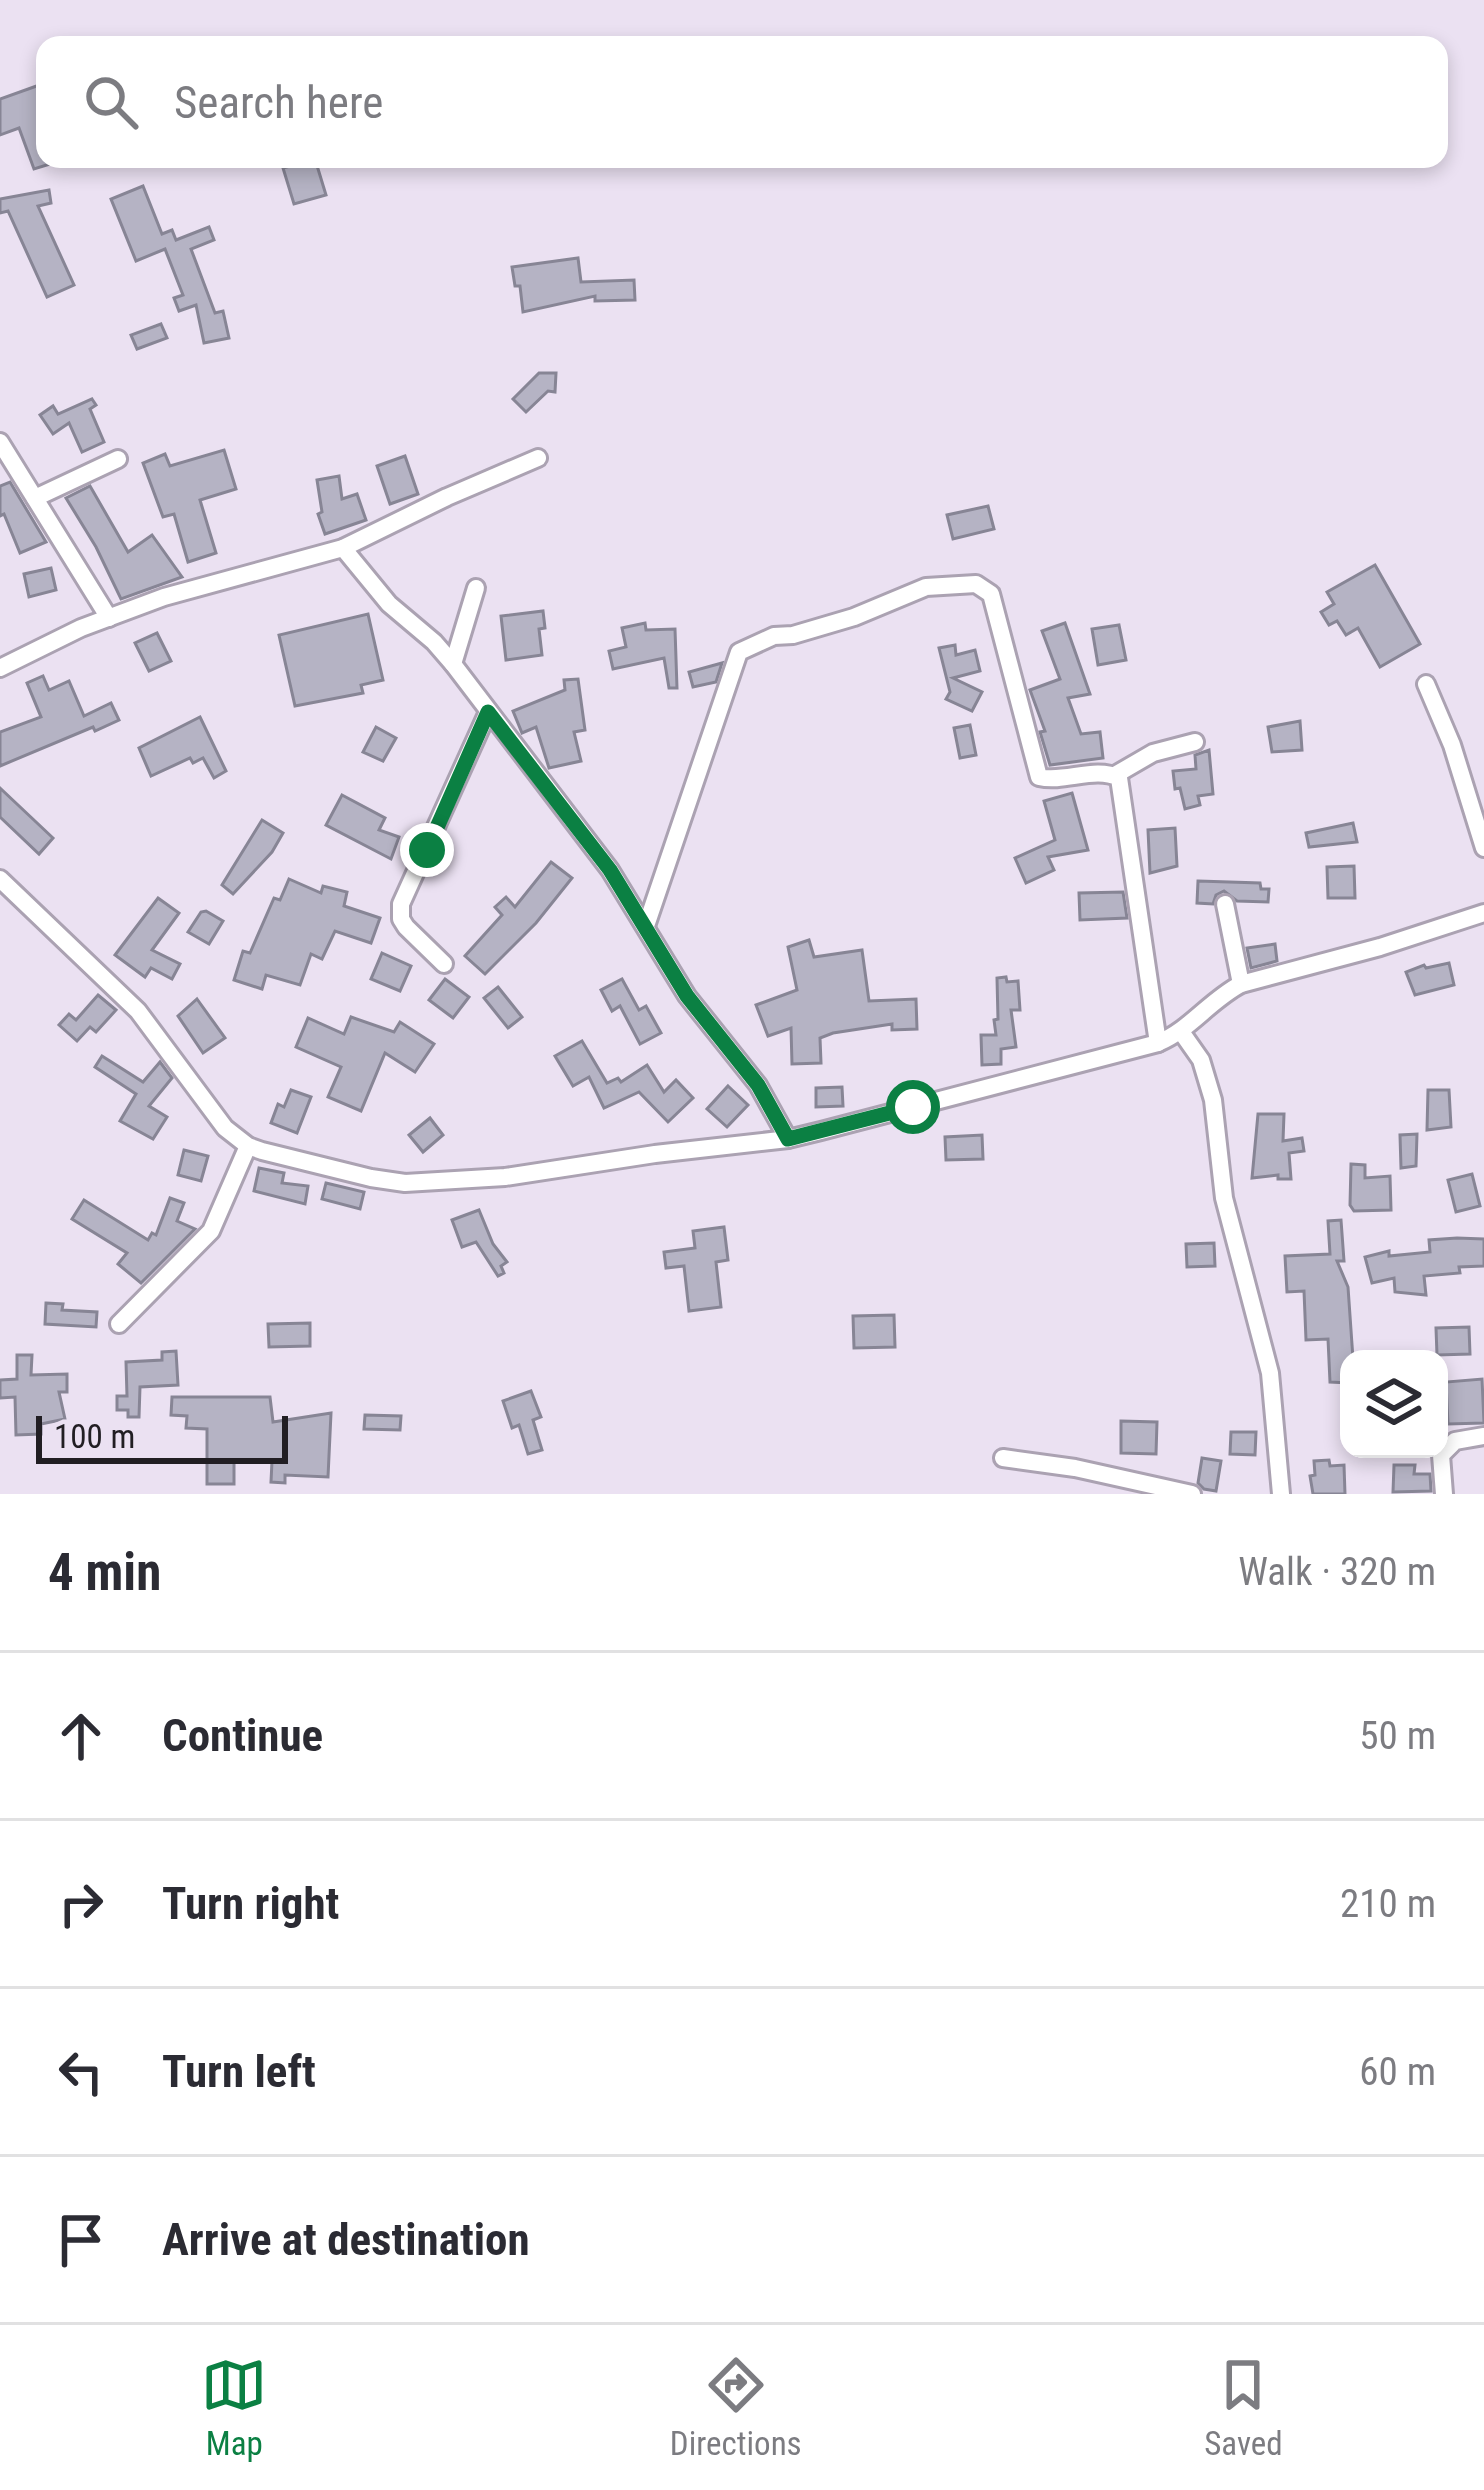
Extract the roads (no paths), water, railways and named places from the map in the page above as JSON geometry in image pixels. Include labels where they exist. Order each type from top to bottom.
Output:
[{"type":"street","points":[[0,442],[109,618]]},
{"type":"street","points":[[0,668],[109,618],[244,573],[343,548],[538,458]]},
{"type":"street","points":[[35,498],[118,459]]},
{"type":"street","points":[[343,548],[389,604],[453,664],[610,870],[687,996],[758,1085],[788,1139]]},
{"type":"street","points":[[646,926],[740,652],[774,636],[854,617],[926,586],[976,584],[991,594],[1039,777],[1115,775],[1153,753],[1195,742]]},
{"type":"street","points":[[453,664],[476,588]]},
{"type":"street","points":[[1426,684],[1452,745],[1484,848]]},
{"type":"street","points":[[444,964],[399,913],[488,712]]},
{"type":"street","points":[[1115,775],[1121,783],[1158,1043]]},
{"type":"street","points":[[0,879],[138,1011],[216,1117],[248,1146],[405,1183],[505,1177],[788,1139],[1158,1043],[1182,1033],[1223,993],[1240,984],[1484,913]]},
{"type":"street","points":[[1226,904],[1240,984]]},
{"type":"street","points":[[1182,1033],[1201,1060],[1214,1100],[1224,1198],[1270,1373],[1281,1494]]},
{"type":"street","points":[[119,1324],[211,1231],[248,1146]]},
{"type":"street","points":[[1444,1494],[1441,1455],[1456,1442],[1484,1436]]},
{"type":"street","points":[[1003,1458],[1075,1468],[1192,1494]]}]
